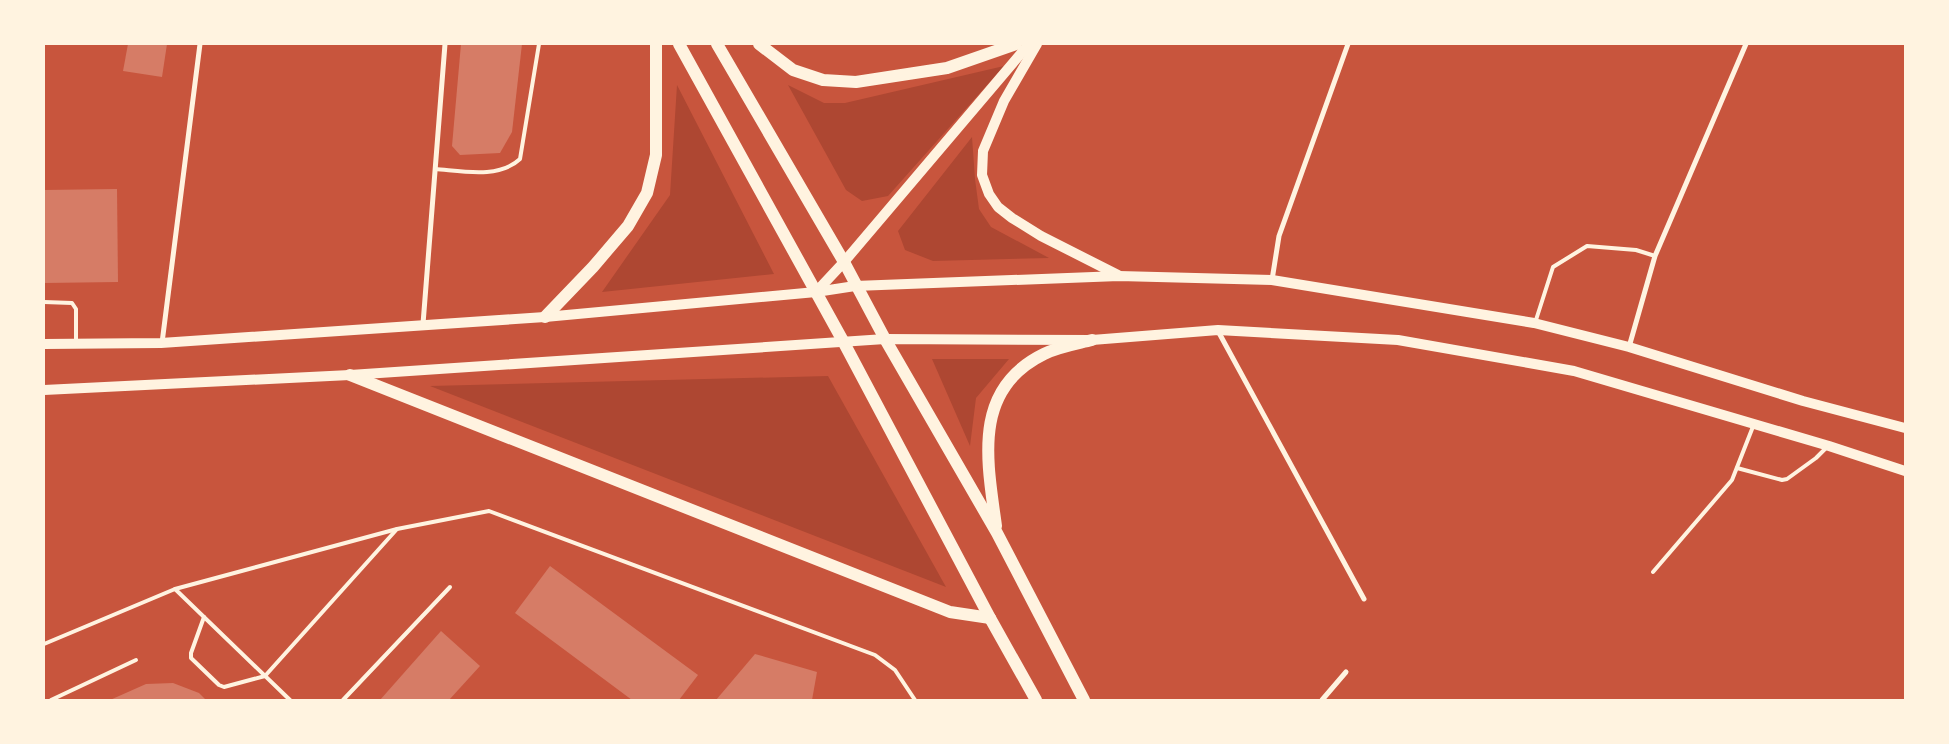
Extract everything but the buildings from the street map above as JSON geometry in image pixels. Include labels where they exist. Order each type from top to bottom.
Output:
[{"type":"main road","points":[[545,317],[593,267],[628,226],[647,193],[656,155],[656,44]]},
{"type":"main road","points":[[679,44],[843,341],[990,618],[1036,700]]},
{"type":"main road","points":[[717,44],[844,262],[884,339],[997,533],[1084,700]]},
{"type":"main road","points":[[759,44],[793,70],[823,80],[856,82],[947,68],[1016,44]]},
{"type":"main road","points":[[816,292],[844,262],[1029,44]]},
{"type":"main road","points":[[1037,44],[1000,109],[983,151],[982,175],[989,194],[998,207],[1012,218],[1042,236],[1119,276]]},
{"type":"main road","points":[[44,344],[162,343],[545,317],[816,292],[855,286],[1119,276],[1272,280],[1534,323],[1629,347],[1803,400],[1905,428]]},
{"type":"main road","points":[[44,390],[350,375],[843,341],[884,339],[1092,340],[1218,330],[1398,340],[1574,371],[1829,446],[1905,471]]},
{"type":"main road","points":[[997,533],[987,448],[991,418],[999,393],[1015,371],[1044,353],[1092,340]]},
{"type":"main road","points":[[350,375],[950,612],[990,618]]},
{"type":"street","points":[[162,343],[200,44]]},
{"type":"street","points":[[423,324],[445,44]]},
{"type":"street","points":[[1272,280],[1279,236],[1348,44]]},
{"type":"street","points":[[1629,347],[1655,256],[1746,44]]},
{"type":"street","points":[[1218,330],[1364,599]]},
{"type":"street","points":[[1322,700],[1346,672]]},
{"type":"lane","points":[[435,169],[479,173],[512,167],[520,159],[539,44]]},
{"type":"lane","points":[[1534,323],[1554,267],[1587,246],[1636,250],[1655,256]]},
{"type":"lane","points":[[44,302],[72,303],[76,309],[76,344]]},
{"type":"lane","points":[[1653,572],[1732,480],[1754,424]]},
{"type":"lane","points":[[1737,468],[1782,480],[1787,479],[1829,446]]},
{"type":"lane","points":[[44,644],[175,589],[397,529],[489,511],[875,655],[895,670],[915,700]]},
{"type":"lane","points":[[204,617],[191,653],[193,662],[219,685],[224,687],[265,676],[397,529]]},
{"type":"lane","points":[[343,700],[450,587]]},
{"type":"lane","points":[[175,589],[290,700]]},
{"type":"lane","points":[[51,700],[136,660]]},
{"type":"shaded area","points":[[1004,66],[888,196],[862,201],[846,190],[788,85],[824,103],[845,103]]},
{"type":"shaded area","points":[[677,85],[774,274],[602,292],[670,195]]},
{"type":"shaded area","points":[[972,137],[979,209],[991,227],[1049,258],[933,261],[905,250],[898,231]]},
{"type":"shaded area","points":[[932,359],[1009,359],[976,398],[970,446]]},
{"type":"shaded area","points":[[828,376],[946,587],[430,386]]}]
